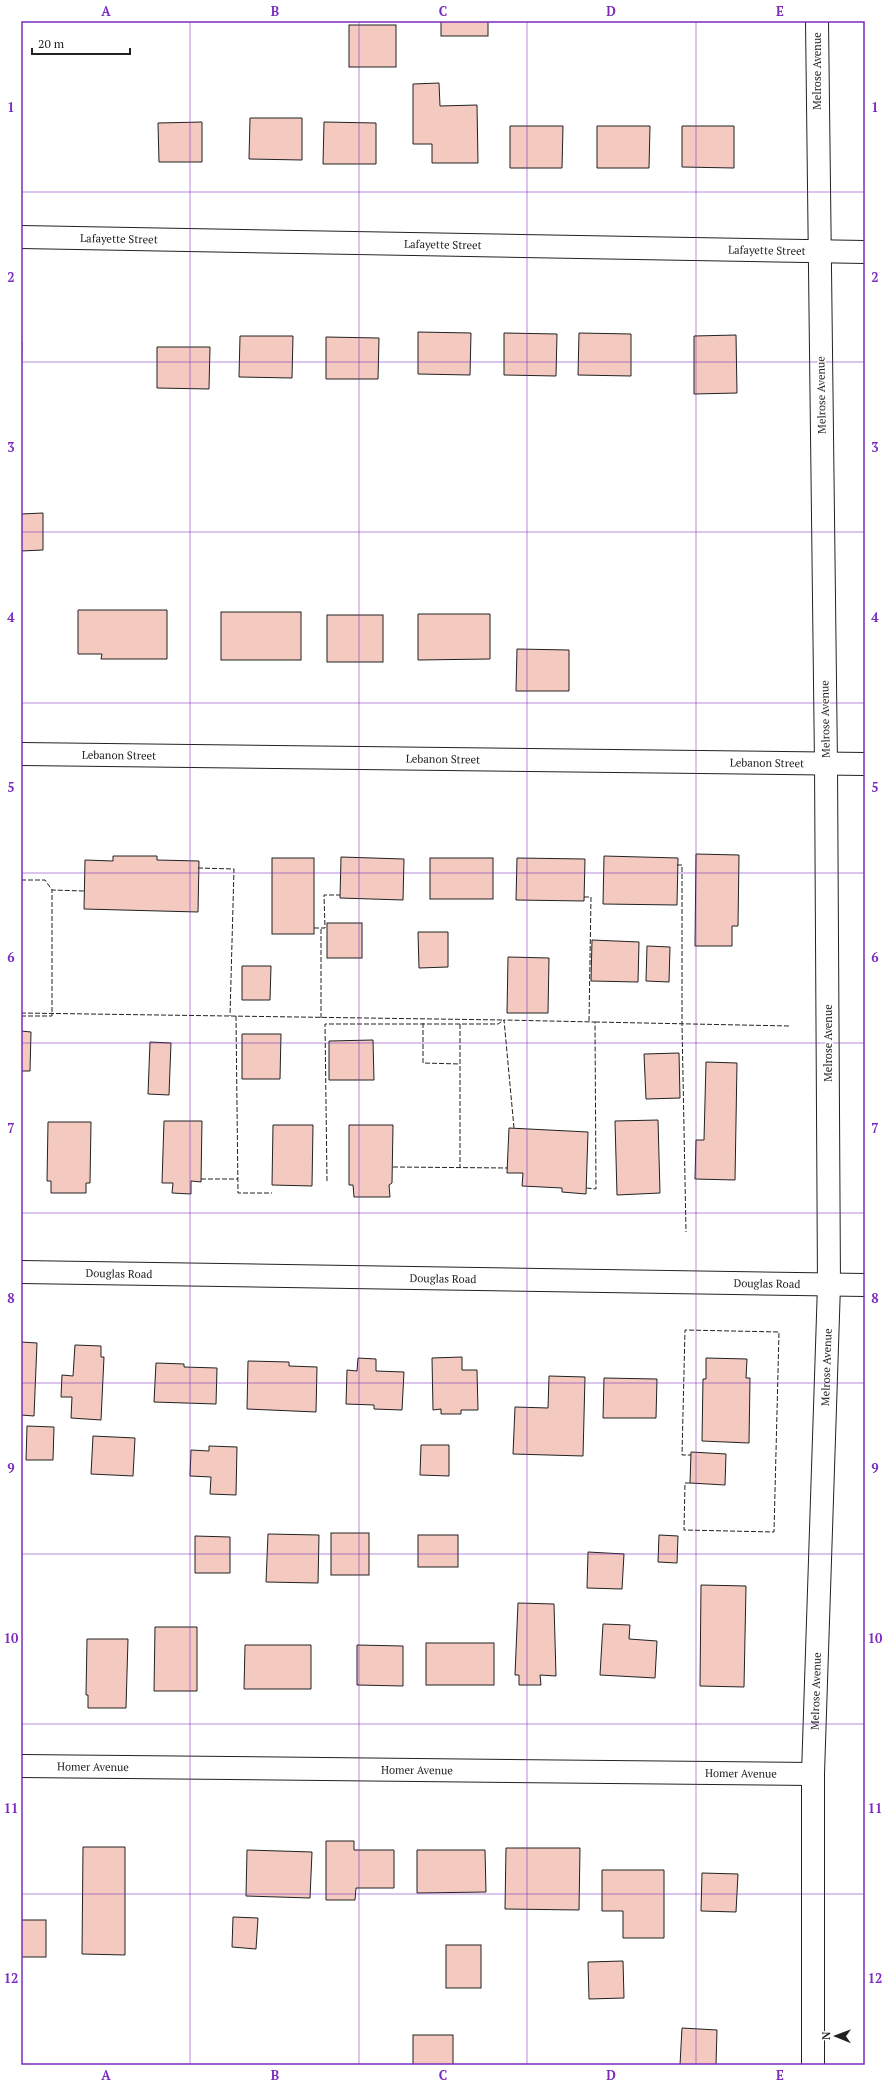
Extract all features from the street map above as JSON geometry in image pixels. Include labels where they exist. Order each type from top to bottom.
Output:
[{"type":"street","name":"Melrose Avenue","points":[[813,2065],[813,1774],[829,1285],[826,764],[817,21]]},
{"type":"street","name":"Lafayette Street","points":[[21,237],[865,252]]},
{"type":"street","name":"Lebanon Street","points":[[21,754],[865,764]]},
{"type":"street","name":"Douglas Road","points":[[21,1272],[865,1285]]},
{"type":"street","name":"Homer Avenue","points":[[21,1766],[813,1774]]},
{"type":"building","points":[[441,21],[488,21],[488,36],[441,36]]},
{"type":"building","points":[[349,25],[396,25],[396,67],[349,67]]},
{"type":"building","points":[[439,83],[440,106],[477,105],[478,163],[432,163],[432,144],[413,144],[413,84]]},
{"type":"building","points":[[250,118],[302,118],[302,160],[249,159]]},
{"type":"building","points":[[202,122],[202,162],[159,162],[158,123]]},
{"type":"building","points":[[324,122],[376,123],[376,164],[323,164]]},
{"type":"building","points":[[510,126],[563,126],[562,168],[510,168]]},
{"type":"building","points":[[597,126],[650,126],[649,168],[597,168]]},
{"type":"building","points":[[682,126],[734,126],[734,168],[682,167]]},
{"type":"building","points":[[418,332],[471,333],[470,375],[418,374]]},
{"type":"building","points":[[504,333],[557,334],[556,376],[504,375]]},
{"type":"building","points":[[579,333],[631,334],[631,376],[578,375]]},
{"type":"building","points":[[736,335],[737,393],[694,394],[694,336]]},
{"type":"building","points":[[240,336],[293,336],[292,378],[239,377]]},
{"type":"building","points":[[326,337],[379,338],[378,379],[326,379]]},
{"type":"building","points":[[21,342],[22,342],[21,383]]},
{"type":"building","points":[[157,347],[210,347],[209,389],[157,388]]},
{"type":"building","points":[[43,513],[43,550],[21,551],[21,514]]},
{"type":"building","points":[[78,610],[167,610],[167,659],[101,659],[102,654],[78,654]]},
{"type":"building","points":[[221,612],[301,612],[301,660],[221,660]]},
{"type":"building","points":[[418,614],[490,614],[490,659],[418,660]]},
{"type":"building","points":[[327,615],[383,615],[383,662],[327,662]]},
{"type":"building","points":[[517,649],[569,650],[569,691],[516,691]]},
{"type":"building","points":[[696,854],[739,855],[738,926],[732,926],[732,946],[695,946]]},
{"type":"building","points":[[113,856],[157,856],[157,860],[199,861],[198,912],[84,909],[85,860],[113,861]]},
{"type":"building","points":[[604,856],[678,858],[677,905],[603,904]]},
{"type":"building","points":[[341,857],[404,859],[403,900],[340,898]]},
{"type":"building","points":[[272,858],[314,858],[314,934],[272,934]]},
{"type":"building","points":[[430,858],[493,858],[493,899],[430,899]]},
{"type":"building","points":[[517,858],[585,859],[584,901],[516,900]]},
{"type":"building","points":[[327,923],[362,923],[362,958],[327,958]]},
{"type":"building","points":[[418,932],[448,932],[448,967],[419,968]]},
{"type":"building","points":[[592,940],[639,942],[638,982],[591,981]]},
{"type":"building","points":[[647,946],[670,947],[669,982],[646,981]]},
{"type":"building","points":[[508,957],[549,958],[548,1013],[507,1013]]},
{"type":"building","points":[[242,966],[271,966],[270,1000],[242,1000]]},
{"type":"building","points":[[21,1031],[31,1032],[30,1071],[21,1071]]},
{"type":"building","points":[[242,1034],[281,1034],[280,1079],[242,1079]]},
{"type":"building","points":[[373,1040],[374,1080],[329,1080],[329,1041]]},
{"type":"building","points":[[150,1042],[171,1043],[169,1095],[148,1094]]},
{"type":"building","points":[[679,1053],[680,1098],[646,1099],[644,1054]]},
{"type":"building","points":[[706,1062],[737,1063],[735,1180],[695,1179],[696,1140],[704,1140]]},
{"type":"building","points":[[658,1120],[660,1193],[617,1195],[615,1121]]},
{"type":"building","points":[[164,1121],[202,1121],[201,1182],[191,1181],[191,1194],[172,1193],[173,1183],[162,1183]]},
{"type":"building","points":[[48,1122],[91,1122],[90,1183],[86,1183],[86,1193],[51,1193],[51,1181],[47,1181]]},
{"type":"building","points":[[273,1125],[313,1125],[312,1186],[272,1185]]},
{"type":"building","points":[[349,1125],[393,1125],[392,1183],[389,1185],[390,1197],[354,1197],[353,1185],[349,1185]]},
{"type":"building","points":[[509,1128],[588,1132],[586,1194],[562,1192],[562,1188],[522,1186],[523,1173],[507,1173]]},
{"type":"building","points":[[21,1342],[37,1343],[34,1416],[21,1415]]},
{"type":"building","points":[[75,1345],[101,1346],[101,1357],[104,1357],[101,1420],[71,1418],[72,1397],[61,1397],[62,1375],[73,1376]]},
{"type":"building","points":[[462,1357],[462,1370],[477,1370],[478,1410],[461,1410],[461,1414],[441,1414],[441,1409],[433,1410],[432,1358]]},
{"type":"building","points":[[358,1358],[376,1359],[376,1371],[404,1372],[402,1410],[374,1409],[374,1405],[346,1404],[347,1370],[357,1371]]},
{"type":"building","points":[[706,1358],[747,1359],[746,1378],[750,1378],[749,1443],[702,1441],[703,1379],[706,1379]]},
{"type":"building","points":[[248,1361],[289,1362],[289,1366],[317,1367],[316,1412],[247,1409]]},
{"type":"building","points":[[156,1363],[184,1364],[184,1367],[217,1368],[216,1404],[154,1402]]},
{"type":"building","points":[[549,1376],[585,1377],[583,1456],[513,1454],[515,1407],[548,1408]]},
{"type":"building","points":[[604,1378],[657,1379],[656,1418],[603,1418]]},
{"type":"building","points":[[27,1426],[54,1427],[53,1460],[26,1460]]},
{"type":"building","points":[[93,1436],[135,1438],[133,1476],[91,1474]]},
{"type":"building","points":[[421,1445],[449,1445],[449,1476],[420,1475]]},
{"type":"building","points":[[209,1446],[237,1447],[236,1495],[210,1494],[211,1477],[190,1476],[191,1450],[209,1451]]},
{"type":"building","points":[[691,1452],[726,1454],[725,1485],[690,1483]]},
{"type":"building","points":[[331,1533],[369,1533],[369,1575],[331,1575]]},
{"type":"building","points":[[268,1534],[319,1535],[318,1583],[266,1582]]},
{"type":"building","points":[[418,1535],[458,1535],[458,1567],[418,1567]]},
{"type":"building","points":[[659,1535],[678,1536],[677,1563],[658,1562]]},
{"type":"building","points":[[195,1536],[230,1537],[230,1573],[195,1573]]},
{"type":"building","points":[[588,1552],[624,1554],[622,1589],[587,1588]]},
{"type":"building","points":[[701,1585],[746,1586],[744,1687],[700,1686]]},
{"type":"building","points":[[518,1603],[554,1604],[556,1676],[540,1675],[541,1685],[519,1685],[519,1675],[515,1675]]},
{"type":"building","points":[[603,1624],[630,1625],[629,1639],[657,1641],[655,1678],[600,1675]]},
{"type":"building","points":[[155,1627],[197,1627],[197,1691],[154,1691]]},
{"type":"building","points":[[87,1639],[128,1639],[126,1708],[88,1708],[88,1695],[86,1695]]},
{"type":"building","points":[[426,1643],[494,1643],[494,1685],[426,1685]]},
{"type":"building","points":[[245,1645],[311,1645],[311,1689],[244,1689]]},
{"type":"building","points":[[357,1645],[403,1646],[403,1686],[357,1685]]},
{"type":"building","points":[[326,1841],[354,1841],[354,1850],[394,1850],[394,1888],[356,1888],[355,1900],[326,1900]]},
{"type":"building","points":[[83,1847],[125,1847],[125,1955],[82,1954]]},
{"type":"building","points":[[506,1848],[580,1848],[579,1910],[505,1909]]},
{"type":"building","points":[[247,1850],[312,1852],[310,1898],[246,1896]]},
{"type":"building","points":[[417,1850],[485,1850],[486,1892],[417,1893]]},
{"type":"building","points":[[602,1870],[664,1870],[664,1938],[623,1938],[623,1911],[602,1911]]},
{"type":"building","points":[[702,1873],[738,1874],[736,1912],[701,1911]]},
{"type":"building","points":[[233,1917],[258,1918],[256,1949],[232,1947]]},
{"type":"building","points":[[21,1920],[46,1920],[46,1957],[21,1957]]},
{"type":"building","points":[[446,1945],[481,1945],[481,1988],[446,1988]]},
{"type":"building","points":[[623,1961],[624,1998],[589,1999],[588,1962]]},
{"type":"building","points":[[682,2028],[717,2030],[716,2065],[680,2065]]},
{"type":"building","points":[[413,2035],[453,2035],[453,2065],[413,2065]]},
{"type":"fence","points":[[865,172],[865,211]]},
{"type":"fence","points":[[677,865],[682,865],[682,1024],[686,1232]]},
{"type":"fence","points":[[198,868],[234,869],[230,1016]]},
{"type":"fence","points":[[21,880],[45,880],[52,890],[84,891]]},
{"type":"fence","points":[[21,1016],[52,1016],[52,890]]},
{"type":"fence","points":[[314,928],[325,928],[324,895],[340,895]]},
{"type":"fence","points":[[584,897],[591,897],[589,1022]]},
{"type":"fence","points":[[321,928],[321,1018]]},
{"type":"fence","points":[[21,1013],[504,1020]]},
{"type":"fence","points":[[236,1016],[238,1193],[272,1193]]},
{"type":"fence","points":[[514,1128],[504,1020],[595,1022],[596,1189],[586,1188]]},
{"type":"fence","points":[[327,1181],[325,1024],[498,1024],[504,1020]]},
{"type":"fence","points":[[595,1022],[789,1026]]},
{"type":"fence","points":[[423,1023],[423,1063],[460,1064]]},
{"type":"fence","points":[[460,1024],[460,1168]]},
{"type":"fence","points":[[393,1167],[508,1168]]},
{"type":"fence","points":[[201,1179],[238,1179]]},
{"type":"fence","points":[[690,1483],[685,1483],[684,1530],[774,1532],[779,1332],[685,1330],[682,1455],[691,1455]]}]
